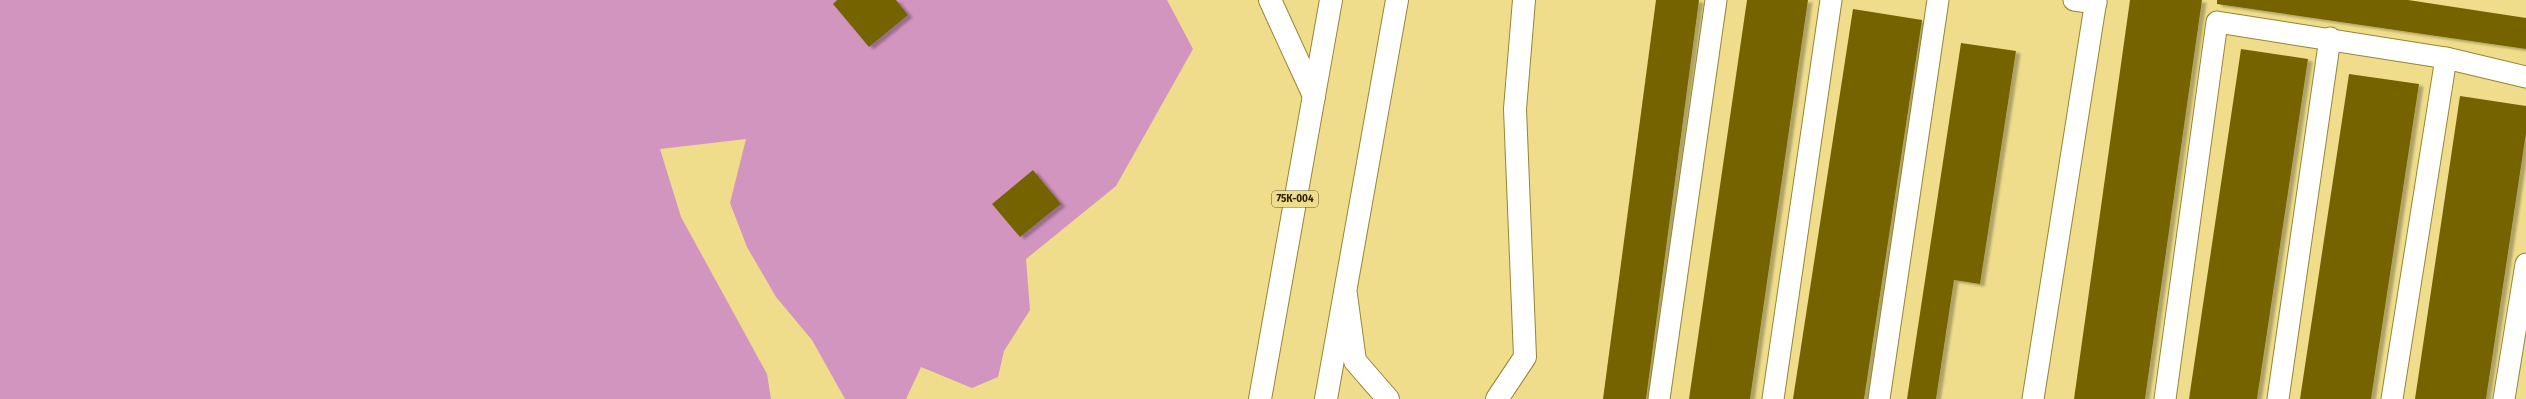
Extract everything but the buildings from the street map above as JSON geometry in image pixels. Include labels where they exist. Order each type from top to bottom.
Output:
[{"type":"main road","points":[[1270,0],[1314,96]]},
{"type":"main road","name":"75К-004","points":[[1260,399],[1331,0]]},
{"type":"main road","points":[[1326,399],[1397,0]]},
{"type":"main road","points":[[1497,399],[1525,356],[1515,109],[1524,0]]},
{"type":"main road","points":[[1345,290],[1356,361],[1388,399]]},
{"type":"lane","points":[[1659,399],[1716,0]]},
{"type":"lane","points":[[1773,399],[1831,0]]},
{"type":"lane","points":[[1880,399],[1938,0]]},
{"type":"lane","points":[[2032,399],[2096,2],[2074,0]]},
{"type":"lane","points":[[2165,399],[2217,22],[2330,38],[2446,58],[2526,77]]},
{"type":"lane","points":[[2278,399],[2330,38]]},
{"type":"lane","points":[[2392,399],[2446,58]]},
{"type":"lane","points":[[2504,399],[2526,264]]},
{"type":"shaded area","points":[[0,0],[1167,0],[1193,49],[1116,186],[1026,259],[1030,310],[1004,351],[998,377],[972,388],[921,367],[906,399],[845,399],[812,340],[776,297],[747,247],[730,203],[746,139],[660,149],[681,217],[767,374],[771,399],[0,399]]}]
